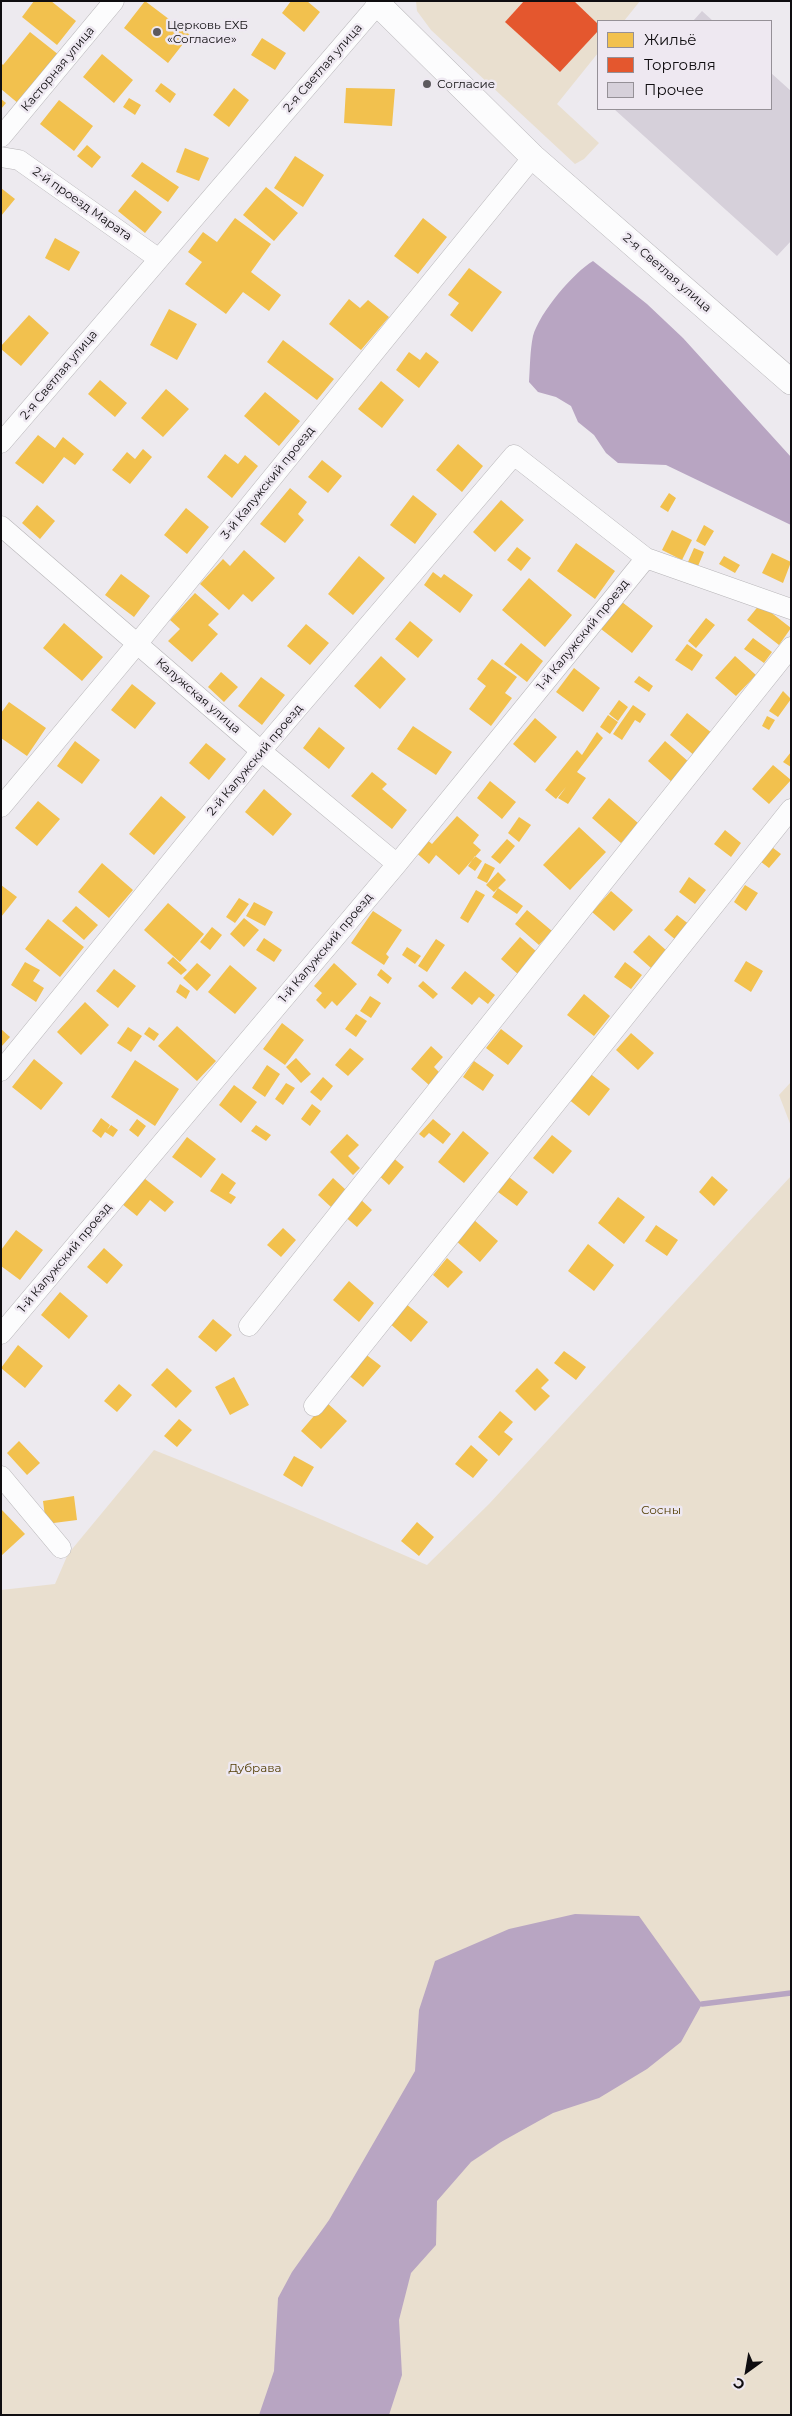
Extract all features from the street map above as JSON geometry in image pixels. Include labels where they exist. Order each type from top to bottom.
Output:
[{"type":"street","name":"Касторная улица","points":[[1,137],[114,1]]},
{"type":"street","name":"2-я Светлая улица","points":[[1,443],[379,2],[533,158],[791,382]]},
{"type":"street","name":"2-й проезд Марата","points":[[1,156],[19,160],[159,259]]},
{"type":"street","name":"3-й Калужский проезд","points":[[1,807],[137,644],[533,158]]},
{"type":"street","name":"2-й Калужский проезд","points":[[1,1071],[261,751],[514,455],[646,558]]},
{"type":"street","name":"Калужская улица","points":[[1,526],[261,751],[397,864]]},
{"type":"street","points":[[646,558],[791,610]]},
{"type":"street","name":"1-й Калужский проезд","points":[[1,1334],[397,864],[646,558]]},
{"type":"street","points":[[249,1326],[791,647]]},
{"type":"street","points":[[314,1406],[791,809]]},
{"type":"street","points":[[1,1476],[60,1548]]},
{"type":"green space","points":[[416,1],[640,1],[625,20],[597,20],[597,54],[557,104],[599,143],[584,159],[575,164],[431,30],[417,11]]},
{"type":"green space","points":[[791,1082],[791,1126],[779,1095]]},
{"type":"green space","points":[[791,1176],[791,2415],[1,2415],[1,1590],[55,1584],[68,1554],[154,1450],[427,1565],[489,1504]]},
{"type":"shaded area","points":[[593,261],[647,304],[683,338],[791,457],[791,525],[666,465],[618,463],[606,453],[594,435],[578,422],[571,406],[556,397],[538,392],[529,382],[532,341],[537,326],[558,294],[576,274]]},
{"type":"shaded area","points":[[575,1914],[639,1916],[702,2004],[681,2042],[647,2069],[599,2098],[553,2113],[501,2142],[471,2162],[437,2201],[436,2245],[411,2273],[399,2320],[402,2375],[389,2415],[259,2415],[274,2371],[278,2298],[292,2272],[329,2220],[415,2071],[419,2010],[435,1961],[509,1929]]},
{"type":"building: Жильё","points":[[34,1],[51,1],[76,21],[57,45],[22,17]]},
{"type":"building: Жильё","points":[[145,1],[190,35],[168,63],[124,28]]},
{"type":"building: Жильё","points":[[291,1],[307,1],[320,12],[304,32],[282,13]]},
{"type":"building: Жильё","points":[[30,32],[59,55],[19,104],[1,89],[1,63],[3,65]]},
{"type":"building: Жильё","points":[[262,38],[286,53],[275,70],[251,55]]},
{"type":"building: Жильё","points":[[102,54],[133,80],[114,103],[83,77]]},
{"type":"building: Жильё","points":[[161,83],[176,94],[170,103],[155,91]]},
{"type":"building: Жильё","points":[[234,88],[249,100],[229,127],[213,115]]},
{"type":"building: Жильё","points":[[346,88],[395,89],[392,126],[344,123]]},
{"type":"building: Жильё","points":[[129,98],[141,105],[135,115],[123,107]]},
{"type":"building: Жильё","points":[[1,99],[6,103],[1,109]]},
{"type":"building: Жильё","points":[[59,100],[93,126],[74,151],[40,124]]},
{"type":"building: Жильё","points":[[87,145],[101,157],[92,168],[77,156]]},
{"type":"building: Жильё","points":[[185,148],[209,158],[199,181],[176,172]]},
{"type":"building: Жильё","points":[[295,156],[324,175],[303,207],[274,188]]},
{"type":"building: Жильё","points":[[142,162],[179,187],[168,202],[131,176]]},
{"type":"building: Жильё","points":[[266,187],[298,213],[274,241],[243,215]]},
{"type":"building: Жильё","points":[[1,188],[15,199],[1,216]]},
{"type":"building: Жильё","points":[[135,190],[162,212],[145,233],[118,211]]},
{"type":"building: Жильё","points":[[235,218],[271,244],[251,272],[281,295],[269,311],[243,292],[226,314],[185,284],[202,262],[188,252],[203,232],[217,242]]},
{"type":"building: Жильё","points":[[423,218],[447,237],[418,274],[394,256]]},
{"type":"building: Жильё","points":[[55,238],[80,252],[69,271],[45,258]]},
{"type":"building: Жильё","points":[[469,268],[502,292],[472,332],[450,315],[459,303],[448,295]]},
{"type":"building: Жильё","points":[[349,299],[360,308],[368,300],[389,317],[361,350],[329,324]]},
{"type":"building: Жильё","points":[[169,309],[197,324],[177,360],[150,345]]},
{"type":"building: Жильё","points":[[29,315],[49,333],[21,366],[1,349],[1,346]]},
{"type":"building: Жильё","points":[[283,340],[334,379],[317,400],[267,362]]},
{"type":"building: Жильё","points":[[409,352],[420,360],[426,352],[439,362],[419,388],[396,370]]},
{"type":"building: Жильё","points":[[100,380],[127,403],[115,417],[88,394]]},
{"type":"building: Жильё","points":[[381,381],[404,400],[382,428],[358,409]]},
{"type":"building: Жильё","points":[[166,389],[189,409],[163,437],[141,418]]},
{"type":"building: Жильё","points":[[265,392],[300,421],[279,446],[244,416]]},
{"type":"building: Жильё","points":[[38,435],[55,448],[63,437],[84,454],[75,465],[64,457],[43,484],[15,463]]},
{"type":"building: Жильё","points":[[458,444],[483,466],[462,492],[436,470]]},
{"type":"building: Жильё","points":[[143,449],[152,457],[130,484],[112,470],[127,452],[135,459]]},
{"type":"building: Жильё","points":[[225,454],[238,464],[245,455],[258,466],[232,498],[207,477]]},
{"type":"building: Жильё","points":[[322,460],[342,476],[328,493],[308,477]]},
{"type":"building: Жильё","points":[[290,488],[307,502],[298,514],[304,520],[285,543],[260,524]]},
{"type":"building: Жильё","points":[[669,493],[676,498],[668,512],[660,507]]},
{"type":"building: Жильё","points":[[413,495],[437,514],[415,544],[390,525]]},
{"type":"building: Жильё","points":[[501,500],[524,520],[495,552],[473,532]]},
{"type":"building: Жильё","points":[[37,505],[55,521],[40,539],[22,523]]},
{"type":"building: Жильё","points":[[186,508],[209,527],[187,554],[164,535]]},
{"type":"building: Жильё","points":[[704,525],[714,531],[705,546],[696,541]]},
{"type":"building: Жильё","points":[[672,530],[692,540],[682,560],[662,550]]},
{"type":"building: Жильё","points":[[576,543],[615,571],[595,599],[557,571]]},
{"type":"building: Жильё","points":[[517,547],[531,558],[521,571],[507,560]]},
{"type":"building: Жильё","points":[[694,548],[704,552],[698,566],[688,562]]},
{"type":"building: Жильё","points":[[244,550],[275,578],[252,602],[243,594],[229,610],[200,584],[223,559],[230,566]]},
{"type":"building: Жильё","points":[[772,553],[791,562],[783,583],[762,573]]},
{"type":"building: Жильё","points":[[359,556],[385,578],[353,615],[328,594]]},
{"type":"building: Жильё","points":[[724,556],[740,565],[735,573],[719,564]]},
{"type":"building: Жильё","points":[[433,572],[441,578],[444,574],[473,595],[460,613],[424,585]]},
{"type":"building: Жильё","points":[[121,574],[150,596],[134,617],[105,595]]},
{"type":"building: Жильё","points":[[529,578],[572,615],[545,647],[502,610]]},
{"type":"building: Жильё","points":[[195,593],[219,614],[208,625],[218,634],[192,662],[168,641],[180,629],[170,620]]},
{"type":"building: Жильё","points":[[622,602],[653,626],[632,653],[601,629]]},
{"type":"building: Жильё","points":[[760,604],[791,628],[779,645],[747,620]]},
{"type":"building: Жильё","points":[[706,618],[715,625],[696,648],[688,641]]},
{"type":"building: Жильё","points":[[410,621],[433,640],[418,658],[395,639]]},
{"type":"building: Жильё","points":[[64,623],[103,657],[82,681],[43,648]]},
{"type":"building: Жильё","points":[[306,624],[329,643],[310,665],[287,646]]},
{"type":"building: Жильё","points":[[753,638],[772,652],[764,663],[744,649]]},
{"type":"building: Жильё","points":[[521,643],[543,661],[527,682],[504,664]]},
{"type":"building: Жильё","points":[[687,644],[703,655],[692,671],[675,660]]},
{"type":"building: Жильё","points":[[381,656],[406,679],[380,709],[354,686]]},
{"type":"building: Жильё","points":[[735,656],[756,675],[736,696],[715,678]]},
{"type":"building: Жильё","points":[[492,659],[517,677],[505,693],[512,698],[491,726],[469,709],[486,686],[477,679]]},
{"type":"building: Жильё","points":[[574,668],[600,688],[583,712],[556,692]]},
{"type":"building: Жильё","points":[[221,672],[238,687],[224,702],[208,687]]},
{"type":"building: Жильё","points":[[639,676],[653,686],[649,692],[634,682]]},
{"type":"building: Жильё","points":[[261,677],[285,695],[262,725],[238,706]]},
{"type":"building: Жильё","points":[[132,684],[156,703],[135,729],[111,710]]},
{"type":"building: Жильё","points":[[783,691],[791,699],[778,717],[769,711]]},
{"type":"building: Жильё","points":[[619,700],[628,707],[618,721],[609,714]]},
{"type":"building: Жильё","points":[[9,702],[46,728],[27,756],[1,738],[1,713]]},
{"type":"building: Жильё","points":[[633,705],[646,714],[640,723],[635,720],[622,740],[613,734]]},
{"type":"building: Жильё","points":[[687,713],[713,734],[695,756],[670,735]]},
{"type":"building: Жильё","points":[[608,715],[618,722],[610,734],[600,727]]},
{"type":"building: Жильё","points":[[767,716],[775,720],[769,730],[762,726]]},
{"type":"building: Жильё","points":[[535,718],[557,737],[535,763],[513,744]]},
{"type":"building: Жильё","points":[[413,726],[452,752],[436,775],[397,749]]},
{"type":"building: Жильё","points":[[319,727],[345,748],[329,769],[303,748]]},
{"type":"building: Жильё","points":[[597,732],[603,738],[577,772],[586,778],[568,804],[558,798],[566,787],[556,799],[545,790],[577,750],[582,755]]},
{"type":"building: Жильё","points":[[75,741],[100,760],[82,784],[57,766]]},
{"type":"building: Жильё","points":[[665,741],[690,763],[673,783],[648,761]]},
{"type":"building: Жильё","points":[[206,743],[226,759],[209,780],[189,763]]},
{"type":"building: Жильё","points":[[791,752],[791,767],[783,762]]},
{"type":"building: Жильё","points":[[773,765],[791,780],[769,804],[752,789]]},
{"type":"building: Жильё","points":[[372,772],[387,784],[382,789],[407,810],[392,829],[351,796]]},
{"type":"building: Жильё","points":[[490,781],[516,802],[502,819],[477,798]]},
{"type":"building: Жильё","points":[[264,789],[292,814],[273,836],[245,812]]},
{"type":"building: Жильё","points":[[161,796],[186,817],[154,855],[129,834]]},
{"type":"building: Жильё","points":[[609,798],[638,823],[621,843],[592,818]]},
{"type":"building: Жильё","points":[[38,801],[60,819],[37,846],[15,828]]},
{"type":"building: Жильё","points":[[457,816],[479,835],[473,843],[481,850],[459,875],[436,855],[429,864],[413,850],[424,837],[432,844]]},
{"type":"building: Жильё","points":[[519,817],[531,825],[519,842],[508,833]]},
{"type":"building: Жильё","points":[[579,827],[606,852],[570,890],[543,865]]},
{"type":"building: Жильё","points":[[725,830],[741,843],[731,857],[714,844]]},
{"type":"building: Жильё","points":[[507,839],[515,846],[500,864],[491,857]]},
{"type":"building: Жильё","points":[[768,844],[781,854],[769,868],[756,858]]},
{"type":"building: Жильё","points":[[475,856],[482,861],[475,871],[468,866]]},
{"type":"building: Жильё","points":[[102,863],[133,890],[109,918],[78,892]]},
{"type":"building: Жильё","points":[[485,863],[495,868],[487,883],[477,878]]},
{"type":"building: Жильё","points":[[498,872],[506,880],[494,892],[486,885]]},
{"type":"building: Жильё","points":[[689,877],[706,890],[695,904],[679,892]]},
{"type":"building: Жильё","points":[[1,885],[17,897],[1,917]]},
{"type":"building: Жильё","points":[[745,885],[758,893],[746,911],[734,902]]},
{"type":"building: Жильё","points":[[498,888],[523,906],[517,914],[492,897]]},
{"type":"building: Жильё","points":[[476,890],[485,895],[468,923],[460,918]]},
{"type":"building: Жильё","points":[[611,891],[633,910],[614,931],[592,912]]},
{"type":"building: Жильё","points":[[239,898],[249,904],[235,923],[226,917]]},
{"type":"building: Жильё","points":[[254,902],[273,912],[265,926],[246,916]]},
{"type":"building: Жильё","points":[[168,903],[204,934],[180,962],[144,930]]},
{"type":"building: Жильё","points":[[76,906],[98,925],[84,940],[62,921]]},
{"type":"building: Жильё","points":[[527,910],[552,931],[539,945],[515,924]]},
{"type":"building: Жильё","points":[[373,911],[402,930],[386,954],[389,957],[384,965],[351,943]]},
{"type":"building: Жильё","points":[[677,915],[690,925],[677,941],[664,930]]},
{"type":"building: Жильё","points":[[244,918],[259,930],[244,947],[230,934]]},
{"type":"building: Жильё","points":[[48,919],[84,947],[60,977],[25,949]]},
{"type":"building: Жильё","points":[[212,927],[222,935],[210,950],[200,942]]},
{"type":"building: Жильё","points":[[649,935],[667,951],[651,968],[633,952]]},
{"type":"building: Жильё","points":[[520,937],[538,953],[519,975],[501,959]]},
{"type":"building: Жильё","points":[[264,938],[282,950],[274,962],[256,950]]},
{"type":"building: Жильё","points":[[436,939],[445,945],[427,972],[418,966]]},
{"type":"building: Жильё","points":[[407,947],[421,956],[415,964],[402,955]]},
{"type":"building: Жильё","points":[[173,957],[187,970],[181,975],[167,963]]},
{"type":"building: Жильё","points":[[746,961],[763,971],[751,992],[734,981]]},
{"type":"building: Жильё","points":[[25,962],[40,970],[33,981],[44,988],[36,1002],[11,985]]},
{"type":"building: Жильё","points":[[625,962],[642,975],[631,989],[614,977]]},
{"type":"building: Жильё","points":[[197,963],[211,975],[197,991],[183,978]]},
{"type":"building: Жильё","points":[[334,963],[357,984],[337,1006],[332,1001],[325,1009],[316,1000],[322,993],[314,986]]},
{"type":"building: Жильё","points":[[230,965],[257,988],[235,1014],[208,992]]},
{"type":"building: Жильё","points":[[114,969],[136,986],[118,1008],[96,991]]},
{"type":"building: Жильё","points":[[381,969],[392,978],[388,984],[377,975]]},
{"type":"building: Жильё","points":[[465,971],[495,995],[488,1004],[479,997],[472,1005],[451,988]]},
{"type":"building: Жильё","points":[[423,981],[438,994],[433,999],[418,986]]},
{"type":"building: Жильё","points":[[180,984],[190,991],[186,999],[176,992]]},
{"type":"building: Жильё","points":[[584,994],[610,1016],[594,1036],[567,1015]]},
{"type":"building: Жильё","points":[[370,996],[381,1003],[371,1018],[360,1011]]},
{"type":"building: Жильё","points":[[85,1002],[109,1025],[81,1055],[57,1032]]},
{"type":"building: Жильё","points":[[356,1014],[367,1021],[356,1037],[345,1029]]},
{"type":"building: Жильё","points":[[282,1023],[304,1040],[285,1065],[263,1049]]},
{"type":"building: Жильё","points":[[177,1026],[216,1061],[197,1081],[158,1046]]},
{"type":"building: Жильё","points":[[128,1027],[142,1036],[131,1052],[117,1043]]},
{"type":"building: Жильё","points":[[149,1027],[159,1034],[154,1041],[144,1034]]},
{"type":"building: Жильё","points":[[1,1029],[10,1037],[1,1047]]},
{"type":"building: Жильё","points":[[501,1029],[523,1046],[508,1065],[486,1048]]},
{"type":"building: Жильё","points":[[631,1033],[654,1053],[638,1070],[616,1050]]},
{"type":"building: Жильё","points":[[431,1046],[443,1057],[434,1067],[440,1073],[429,1085],[411,1069]]},
{"type":"building: Жильё","points":[[350,1048],[364,1059],[348,1076],[335,1065]]},
{"type":"building: Жильё","points":[[296,1058],[311,1074],[301,1083],[286,1067]]},
{"type":"building: Жильё","points":[[34,1059],[63,1083],[41,1110],[12,1087]]},
{"type":"building: Жильё","points":[[135,1060],[179,1089],[155,1126],[111,1097]]},
{"type":"building: Жильё","points":[[474,1061],[494,1075],[483,1091],[463,1077]]},
{"type":"building: Жильё","points":[[267,1065],[280,1074],[265,1097],[252,1088]]},
{"type":"building: Жильё","points":[[588,1072],[610,1089],[589,1116],[567,1098]]},
{"type":"building: Жильё","points":[[323,1077],[333,1086],[321,1101],[310,1092]]},
{"type":"building: Жильё","points":[[286,1083],[295,1088],[283,1105],[275,1099]]},
{"type":"building: Жильё","points":[[234,1085],[257,1102],[241,1123],[219,1105]]},
{"type":"building: Жильё","points":[[312,1104],[321,1111],[310,1126],[301,1119]]},
{"type":"building: Жильё","points":[[101,1118],[110,1125],[107,1130],[111,1125],[118,1130],[113,1137],[105,1132],[101,1138],[92,1131]]},
{"type":"building: Жильё","points":[[137,1119],[146,1126],[138,1137],[129,1130]]},
{"type":"building: Жильё","points":[[433,1119],[451,1134],[443,1144],[429,1133],[424,1138],[419,1134]]},
{"type":"building: Жильё","points":[[256,1125],[271,1135],[266,1141],[251,1131]]},
{"type":"building: Жильё","points":[[463,1131],[489,1153],[464,1183],[438,1162]]},
{"type":"building: Жильё","points":[[347,1134],[359,1145],[348,1156],[360,1168],[353,1175],[330,1152]]},
{"type":"building: Жильё","points":[[552,1135],[572,1151],[553,1174],[533,1158]]},
{"type":"building: Жильё","points":[[187,1137],[216,1159],[201,1178],[172,1157]]},
{"type":"building: Жильё","points":[[391,1156],[404,1167],[389,1185],[376,1173]]},
{"type":"building: Жильё","points":[[222,1173],[236,1183],[229,1193],[236,1197],[231,1204],[210,1191]]},
{"type":"building: Жильё","points":[[712,1176],[728,1190],[714,1206],[699,1192]]},
{"type":"building: Жильё","points":[[509,1177],[528,1192],[517,1206],[498,1192]]},
{"type":"building: Жильё","points":[[144,1178],[174,1202],[165,1212],[150,1200],[137,1216],[122,1204]]},
{"type":"building: Жильё","points":[[333,1178],[346,1190],[331,1207],[318,1195]]},
{"type":"building: Жильё","points":[[618,1197],[645,1217],[624,1244],[598,1223]]},
{"type":"building: Жильё","points":[[359,1198],[372,1210],[357,1227],[343,1215]]},
{"type":"building: Жильё","points":[[473,1219],[498,1241],[480,1262],[455,1240]]},
{"type":"building: Жильё","points":[[656,1225],[678,1240],[667,1256],[645,1241]]},
{"type":"building: Жильё","points":[[283,1228],[296,1240],[281,1257],[267,1245]]},
{"type":"building: Жильё","points":[[16,1230],[43,1250],[20,1280],[1,1266],[1,1250]]},
{"type":"building: Жильё","points":[[588,1244],[614,1265],[594,1291],[568,1271]]},
{"type":"building: Жильё","points":[[104,1248],[123,1265],[107,1284],[87,1267]]},
{"type":"building: Жильё","points":[[447,1258],[463,1272],[448,1288],[433,1275]]},
{"type":"building: Жильё","points":[[349,1281],[374,1303],[359,1322],[333,1300]]},
{"type":"building: Жильё","points":[[60,1292],[88,1316],[69,1339],[41,1315]]},
{"type":"building: Жильё","points":[[405,1303],[428,1322],[411,1342],[388,1322]]},
{"type":"building: Жильё","points":[[213,1319],[232,1335],[216,1352],[198,1337]]},
{"type":"building: Жильё","points":[[18,1345],[43,1366],[25,1388],[1,1368]]},
{"type":"building: Жильё","points":[[564,1351],[586,1367],[576,1380],[554,1363]]},
{"type":"building: Жильё","points":[[364,1353],[381,1366],[363,1387],[347,1374]]},
{"type":"building: Жильё","points":[[167,1368],[192,1391],[176,1408],[151,1385]]},
{"type":"building: Жильё","points":[[537,1368],[549,1380],[541,1388],[550,1396],[535,1411],[515,1391]]},
{"type":"building: Жильё","points":[[234,1377],[249,1405],[230,1415],[215,1387]]},
{"type":"building: Жильё","points":[[119,1384],[132,1395],[117,1412],[104,1401]]},
{"type":"building: Жильё","points":[[326,1402],[347,1421],[321,1449],[301,1431]]},
{"type":"building: Жильё","points":[[500,1411],[513,1422],[504,1432],[513,1439],[499,1456],[478,1437]]},
{"type":"building: Жильё","points":[[179,1419],[192,1430],[177,1447],[164,1436]]},
{"type":"building: Жильё","points":[[19,1441],[40,1463],[27,1475],[7,1453]]},
{"type":"building: Жильё","points":[[471,1445],[488,1460],[473,1478],[455,1464]]},
{"type":"building: Жильё","points":[[294,1456],[314,1467],[302,1487],[283,1475]]},
{"type":"building: Жильё","points":[[74,1496],[77,1520],[46,1524],[43,1501]]},
{"type":"building: Жильё","points":[[1,1509],[25,1534],[1,1556]]},
{"type":"building: Жильё","points":[[417,1522],[434,1537],[419,1556],[401,1541]]},
{"type":"building: Торговля","points":[[524,1],[574,1],[597,23],[597,32],[560,72],[505,22]]},
{"type":"building: Прочее","points":[[702,11],[712,20],[694,20]]},
{"type":"building: Прочее","points":[[772,74],[791,91],[791,241],[777,256],[615,110],[772,110]]},
{"type":"waterway","points":[[702,2004],[791,1993]]},
{"type":"place","name":"Церковь ЕХБ «Согласие»","points":[[157,32]]},
{"type":"place","name":"Согласие","points":[[427,84]]},
{"type":"park label","name":"Сосны","points":[[661,1510]]},
{"type":"park label","name":"Дубрава","points":[[255,1768]]}]
